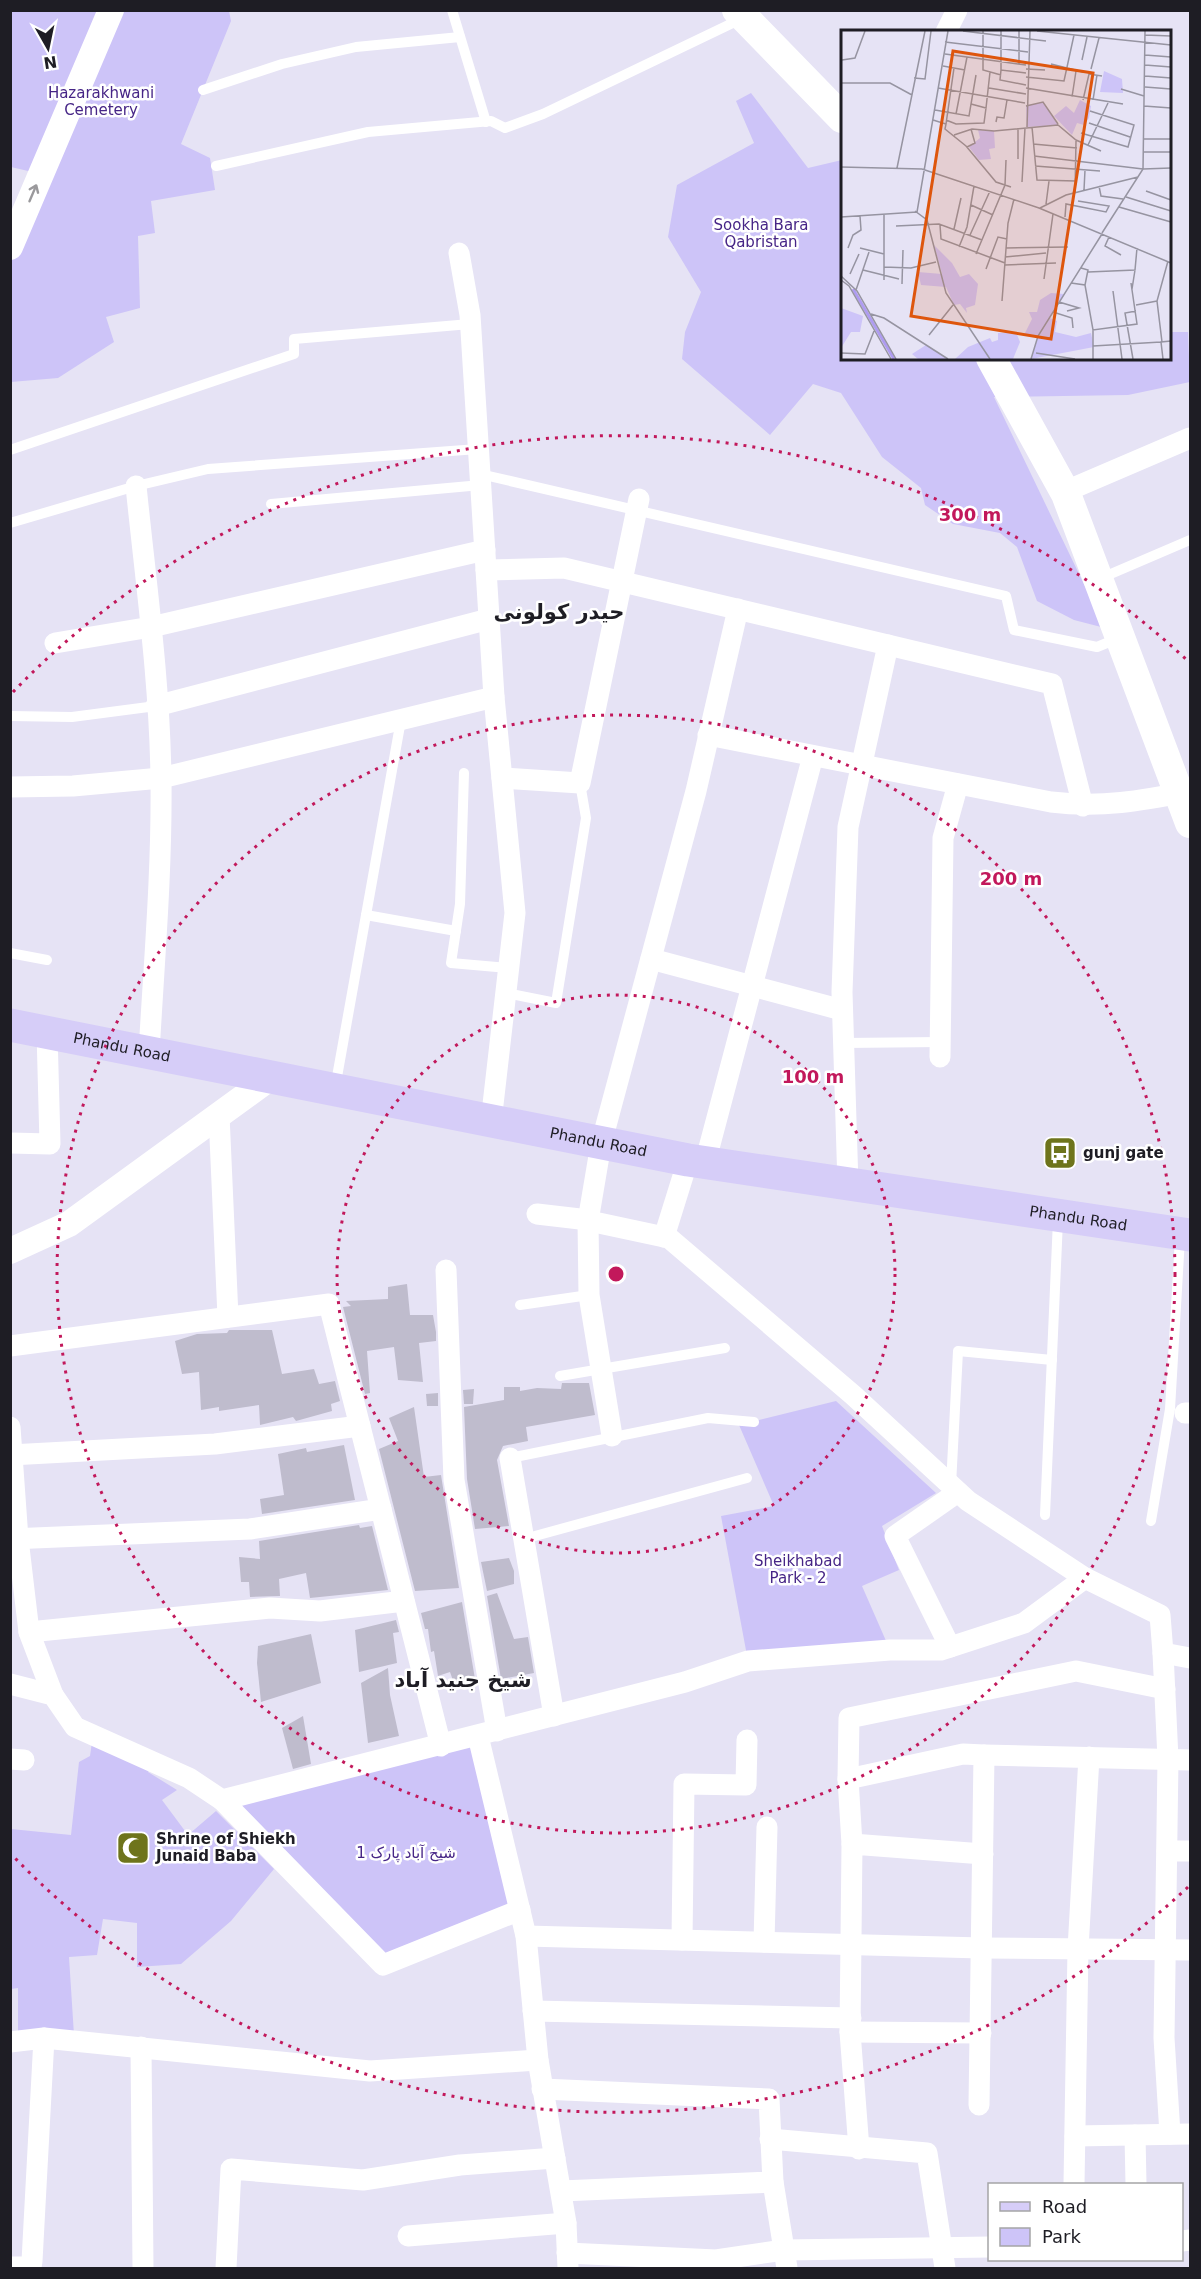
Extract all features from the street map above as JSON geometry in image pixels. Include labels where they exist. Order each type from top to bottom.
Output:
[{"type":"main road","points":[[740,14],[841,116]]},
{"type":"main road","points":[[992,360],[1064,492],[1185,792],[1191,823]]},
{"type":"main road","name":"Phandu Road","points":[[10,1025],[696,1162],[1185,1235]]},
{"type":"street","points":[[13,234],[111,10]]},
{"type":"street","points":[[947,30],[957,10]]},
{"type":"street","points":[[459,253],[470,324],[494,697],[514,913],[491,1122]]},
{"type":"street","points":[[1064,492],[1191,438]]},
{"type":"street","points":[[136,486],[151,627],[161,778],[160,858],[149,1053]]},
{"type":"street","points":[[502,778],[580,783],[638,505]]},
{"type":"street","points":[[55,643],[151,627],[485,560],[564,568],[1053,684],[1083,806]]},
{"type":"street","points":[[612,1436],[589,1294],[588,1221],[601,1144],[696,791],[738,609]]},
{"type":"street","points":[[156,706],[489,619]]},
{"type":"street","points":[[848,1185],[842,1010],[848,826],[888,645]]},
{"type":"street","points":[[10,787],[73,786],[161,778],[494,697]]},
{"type":"street","points":[[708,735],[1083,806],[1137,801],[1185,792]]},
{"type":"street","points":[[664,1237],[696,1162],[751,986],[813,756]]},
{"type":"street","points":[[940,1049],[943,838],[958,784]]},
{"type":"street","points":[[651,959],[842,1010]]},
{"type":"street","points":[[10,1143],[50,1144],[47,1032]]},
{"type":"street","points":[[10,1251],[69,1224],[270,1078]]},
{"type":"street","points":[[219,1115],[228,1317]]},
{"type":"street","points":[[537,1214],[588,1221],[669,1238],[853,1395],[955,1488],[1085,1578],[1160,1616],[1168,1760],[1164,2038],[1180,2134],[1075,2136]]},
{"type":"street","points":[[446,1270],[454,1480],[487,1734],[526,1936],[538,2060],[566,2223],[568,2261],[944,2259],[988,2248]]},
{"type":"street","points":[[10,1346],[329,1304],[441,1746]]},
{"type":"street","points":[[12,1455],[214,1444],[360,1426]]},
{"type":"street","points":[[10,1427],[14,1539],[29,1632],[53,1695],[75,1727],[189,1778],[222,1800],[383,1965],[520,1910]]},
{"type":"street","points":[[510,1458],[554,1716]]},
{"type":"street","points":[[950,1647],[896,1536],[955,1488]]},
{"type":"street","points":[[14,1539],[250,1529],[381,1509]]},
{"type":"street","points":[[222,1800],[685,1682],[748,1661],[890,1650],[941,1650],[1024,1623],[1085,1578]]},
{"type":"street","points":[[29,1632],[270,1608],[320,1611],[404,1601]]},
{"type":"street","points":[[1163,1653],[1191,1658]]},
{"type":"street","points":[[859,2149],[851,2025],[852,1844],[848,1779],[849,1718],[1076,1671],[1165,1689]]},
{"type":"street","points":[[10,1684],[53,1695]]},
{"type":"street","points":[[682,1940],[684,1784],[746,1785],[747,1740]]},
{"type":"street","points":[[848,1779],[963,1754],[1191,1760]]},
{"type":"street","points":[[979,2105],[984,1755]]},
{"type":"street","points":[[1074,2183],[1078,1949],[1089,1757]]},
{"type":"street","points":[[764,1942],[767,1827]]},
{"type":"street","points":[[852,1844],[984,1854]]},
{"type":"street","points":[[1167,1851],[1191,1851]]},
{"type":"street","points":[[526,1936],[982,1948],[1191,1950]]},
{"type":"street","points":[[533,2011],[981,2033]]},
{"type":"street","points":[[10,2042],[44,2038],[370,2071],[538,2060]]},
{"type":"street","points":[[10,2267],[31,2267],[32,2261],[44,2038]]},
{"type":"street","points":[[141,2047],[143,2268]]},
{"type":"street","points":[[542,2089],[769,2099],[772,2182],[786,2259]]},
{"type":"street","points":[[1135,2135],[1136,2183]]},
{"type":"street","points":[[770,2139],[843,2145],[859,2149],[927,2153],[944,2259]]},
{"type":"street","points":[[226,2268],[231,2169],[363,2180],[460,2165],[555,2158]]},
{"type":"street","points":[[561,2192],[772,2182]]},
{"type":"street","points":[[408,2236],[566,2223]]},
{"type":"lane","points":[[452,10],[486,122]]},
{"type":"lane","points":[[216,166],[368,132],[491,121],[505,128],[543,114],[740,14]]},
{"type":"lane","points":[[203,90],[282,64],[356,46],[460,37]]},
{"type":"lane","points":[[10,450],[294,354],[294,339],[470,324]]},
{"type":"lane","points":[[10,523],[136,486],[208,469],[478,449]]},
{"type":"lane","points":[[271,504],[480,480],[638,505],[1006,596],[1014,630],[1097,647],[1122,637]]},
{"type":"lane","points":[[1099,579],[1191,540]]},
{"type":"lane","points":[[10,716],[72,717],[156,706]]},
{"type":"lane","points":[[334,1091],[401,720]]},
{"type":"lane","points":[[464,773],[460,904],[451,963],[508,968]]},
{"type":"lane","points":[[506,993],[556,1003],[586,818],[580,783]]},
{"type":"lane","points":[[366,915],[456,931]]},
{"type":"lane","points":[[10,953],[47,960]]},
{"type":"lane","points":[[843,1043],[940,1049]]},
{"type":"lane","points":[[1045,1515],[1058,1217]]},
{"type":"lane","points":[[1151,1521],[1170,1409],[1185,1235]]},
{"type":"lane","points":[[520,1305],[589,1294]]},
{"type":"lane","points":[[560,1376],[725,1348]]},
{"type":"lane","points":[[955,1488],[958,1351],[1052,1360]]},
{"type":"lane","points":[[510,1458],[708,1418],[754,1422]]},
{"type":"lane","points":[[524,1539],[747,1478]]},
{"type":"green space","name":"Hazarakhwani Cemetery","points":[[11,11],[229,11],[231,21],[181,144],[210,158],[215,190],[151,201],[155,233],[138,236],[140,308],[106,317],[114,342],[58,378],[11,382],[11,247],[41,174],[11,167]]},
{"type":"green space","name":"Sookha Bara Qabristan","points":[[751,93],[808,168],[841,160],[841,360],[1171,360],[1171,332],[1188,332],[1190,382],[1128,395],[994,397],[1105,628],[1074,620],[1037,601],[1017,547],[1000,533],[953,524],[925,505],[921,488],[882,457],[841,393],[813,384],[770,435],[682,359],[685,332],[701,292],[668,237],[677,185],[754,143],[736,101]]},
{"type":"green space","name":"Sheikhabad Park - 2","points":[[836,1401],[936,1493],[882,1526],[899,1570],[862,1586],[890,1650],[748,1661],[721,1516],[774,1506],[739,1425]]},
{"type":"green space","points":[[93,1735],[155,1762],[148,1772],[177,1790],[162,1800],[188,1835],[216,1811],[274,1869],[231,1921],[181,1964],[137,1967],[137,1923],[103,1919],[97,1955],[69,1957],[74,2035],[18,2038],[18,1988],[11,1989],[11,1829],[71,1835],[79,1762],[90,1756]]},
{"type":"green space","name":"شیخ آباد پارک 1","points":[[478,1736],[520,1910],[383,1965],[222,1800]]},
{"type":"building","points":[[407,1284],[410,1315],[433,1315],[436,1332],[436,1341],[419,1343],[423,1382],[398,1380],[394,1347],[367,1351],[370,1393],[365,1394],[343,1307],[351,1306],[346,1301],[388,1299],[388,1287]]},
{"type":"building","points":[[229,1330],[272,1330],[282,1374],[314,1369],[319,1384],[335,1381],[340,1401],[331,1404],[332,1411],[296,1421],[293,1417],[260,1425],[259,1405],[219,1411],[219,1407],[201,1410],[199,1372],[182,1374],[175,1341],[197,1334],[227,1333]]},
{"type":"building","points":[[562,1383],[589,1383],[595,1415],[526,1427],[528,1441],[503,1446],[497,1460],[509,1526],[475,1529],[467,1479],[464,1407],[504,1400],[504,1387],[520,1387],[520,1391],[537,1388],[561,1389]]},
{"type":"building","points":[[474,1389],[473,1404],[464,1404],[463,1390]]},
{"type":"building","points":[[438,1393],[438,1406],[427,1406],[426,1394]]},
{"type":"building","points":[[414,1407],[424,1477],[441,1475],[459,1588],[415,1591],[379,1449],[398,1441],[389,1418]]},
{"type":"building","points":[[344,1445],[355,1500],[262,1514],[260,1499],[284,1495],[278,1454],[306,1448],[307,1452]]},
{"type":"building","points":[[359,1525],[360,1528],[372,1526],[388,1590],[310,1598],[306,1573],[279,1579],[280,1596],[250,1597],[249,1582],[241,1582],[239,1557],[260,1559],[259,1541]]},
{"type":"building","points":[[509,1558],[514,1571],[514,1584],[487,1591],[481,1562]]},
{"type":"building","points":[[497,1593],[514,1639],[528,1637],[534,1673],[501,1679],[487,1596]]},
{"type":"building","points":[[462,1602],[476,1685],[456,1689],[450,1672],[438,1676],[434,1651],[431,1652],[428,1629],[425,1629],[421,1613]]},
{"type":"building","points":[[396,1620],[399,1632],[393,1633],[397,1663],[359,1672],[355,1630]]},
{"type":"building","points":[[311,1634],[321,1683],[261,1702],[257,1663],[258,1646]]},
{"type":"building","points":[[388,1668],[390,1695],[399,1736],[368,1743],[361,1683]]},
{"type":"building","points":[[303,1716],[311,1764],[293,1769],[282,1728]]},
{"type":"place","name":"gunj gate","points":[[1060,1153]]},
{"type":"place","name":"Shrine of Shiekh Junaid Baba","points":[[133,1848]]},
{"type":"district","name":"حیدر کولونی","points":[[559,612]]},
{"type":"district","name":"شیخ جنید آباد","points":[[463,1680]]}]
